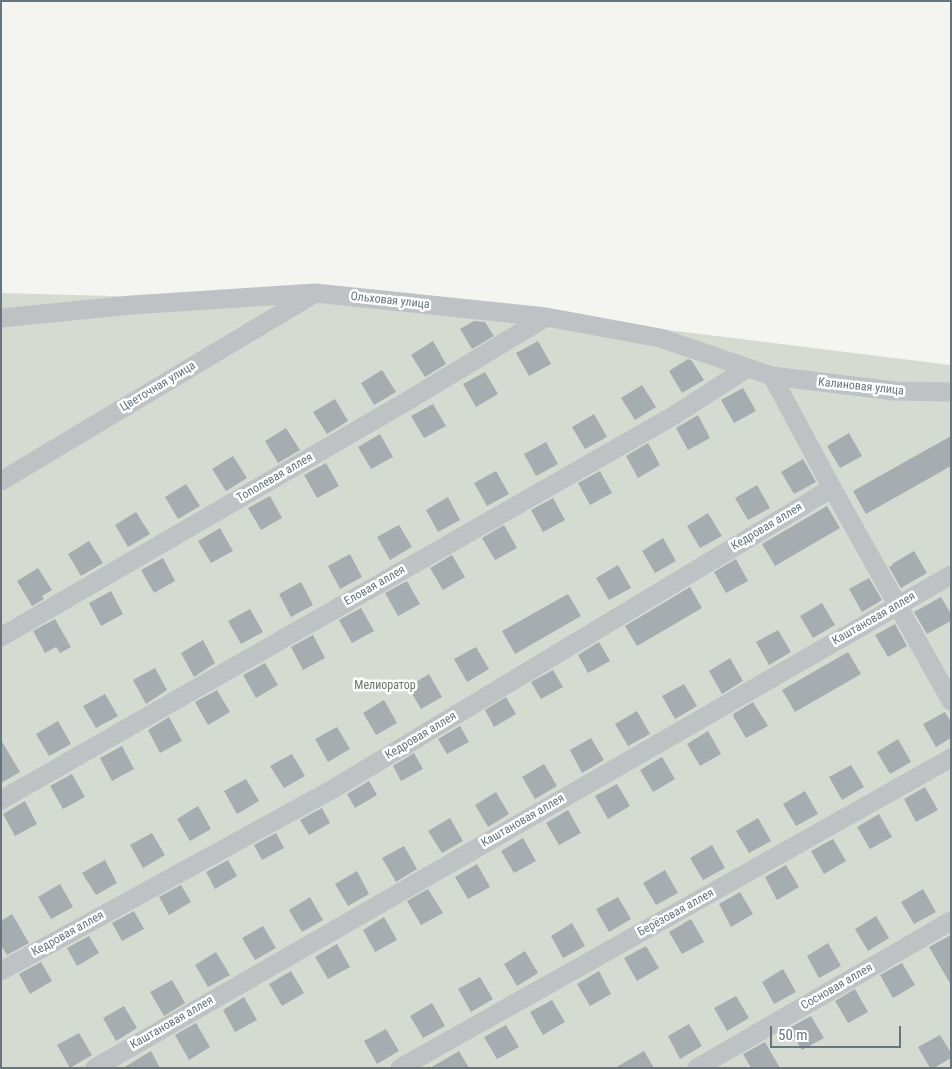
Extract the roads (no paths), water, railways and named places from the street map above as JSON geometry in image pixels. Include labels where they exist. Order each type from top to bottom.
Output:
[{"type":"street","name":"Ольховая улица","points":[[1,318],[132,305],[315,293],[546,316],[660,338],[746,369],[772,376]]},
{"type":"street","name":"Цветочная улица","points":[[1,481],[315,293]]},
{"type":"street","name":"Тополевая аллея","points":[[1,637],[400,405],[546,316]]},
{"type":"street","name":"Еловая аллея","points":[[1,800],[673,416],[746,369]]},
{"type":"street","name":"Калиновая улица","points":[[772,376],[894,391],[951,392]]},
{"type":"street","points":[[772,376],[951,701]]},
{"type":"street","name":"Кедровая аллея","points":[[1,971],[333,789],[832,488]]},
{"type":"street","name":"Каштановая аллея","points":[[95,1068],[951,575]]},
{"type":"street","name":"Берёзовая аллея","points":[[400,1068],[951,758]]},
{"type":"street","name":"Сосновая аллея","points":[[697,1068],[951,921]]},
{"type":"park label","name":"Мелиоратор","points":[[385,686]]}]
